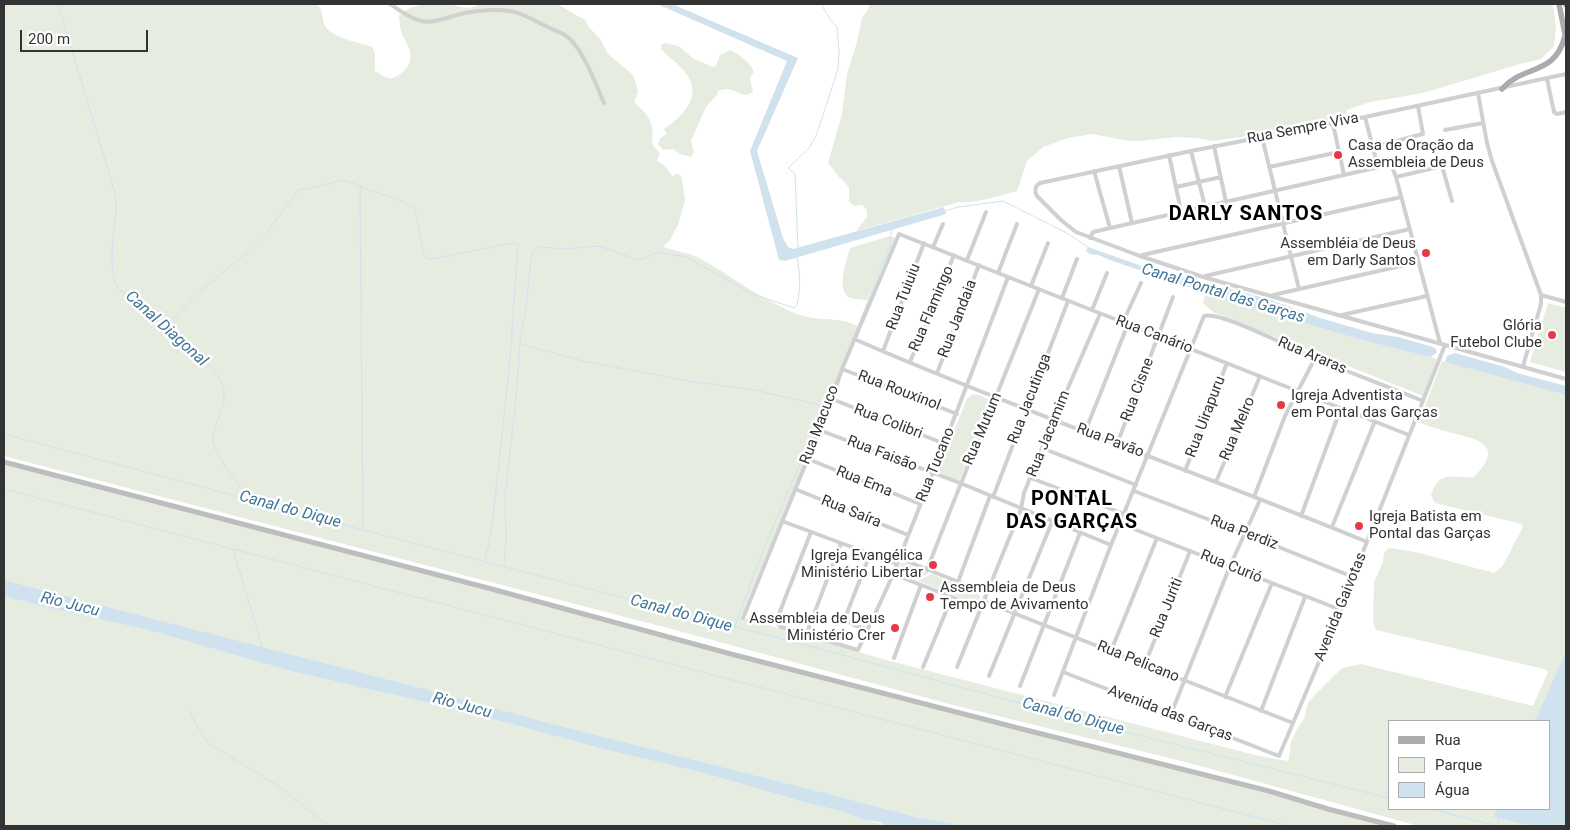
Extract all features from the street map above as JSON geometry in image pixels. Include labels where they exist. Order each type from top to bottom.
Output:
[{"type":"main road","points":[[1502,89],[1512,78],[1542,67],[1561,50],[1566,37],[1560,4]]},
{"type":"main road","points":[[4,462],[459,580],[1022,730],[1269,791],[1394,826]]},
{"type":"street","points":[[390,4],[402,12],[426,22],[438,21],[467,12],[503,10],[518,12],[564,34],[572,40],[592,75],[604,103]]},
{"type":"street","name":"Rua Sempre Viva","points":[[1090,238],[1076,232],[1060,220],[1037,196],[1035,189],[1040,183],[1169,155],[1502,89],[1566,74]]},
{"type":"street","points":[[1547,79],[1554,112],[1557,114],[1566,112]]},
{"type":"street","points":[[1478,93],[1492,161],[1541,295],[1541,304],[1523,366]]},
{"type":"street","points":[[1373,147],[1423,134],[1418,106]]},
{"type":"street","points":[[1365,117],[1378,167]]},
{"type":"street","points":[[1445,130],[1483,123]]},
{"type":"street","points":[[1333,124],[1344,175]]},
{"type":"street","points":[[1262,137],[1299,289]]},
{"type":"street","points":[[1214,146],[1226,202]]},
{"type":"street","points":[[1192,151],[1205,206]]},
{"type":"street","points":[[1269,167],[1339,152]]},
{"type":"street","points":[[1169,155],[1181,211]]},
{"type":"street","points":[[1440,343],[1396,177],[1390,166],[1385,165],[1093,232],[1090,238],[1203,277],[1566,379]]},
{"type":"street","points":[[1119,166],[1132,223]]},
{"type":"street","points":[[1396,177],[1442,166],[1452,201]]},
{"type":"street","points":[[1094,172],[1110,228]]},
{"type":"street","points":[[1176,187],[1221,177]]},
{"type":"street","points":[[1140,256],[1401,197]]},
{"type":"street","points":[[967,260],[986,212]]},
{"type":"street","points":[[933,247],[944,224]]},
{"type":"street","points":[[998,273],[1017,224]]},
{"type":"street","points":[[1203,277],[1410,229]]},
{"type":"street","name":"Rua Canário","points":[[899,234],[1409,435]]},
{"type":"street","name":"Rua Macuco","points":[[743,618],[832,400],[854,339],[899,234]]},
{"type":"street","name":"Rua Tuiuiu","points":[[883,351],[924,243]]},
{"type":"street","points":[[1031,286],[1048,243]]},
{"type":"street","name":"Rua Flamingo","points":[[910,362],[954,255]]},
{"type":"street","points":[[1062,298],[1077,259]]},
{"type":"street","points":[[1271,296],[1418,262]]},
{"type":"street","name":"Rua Jandaia","points":[[937,373],[979,265]]},
{"type":"street","points":[[1092,310],[1107,273]]},
{"type":"street","name":"Rua Tucano","points":[[806,635],[858,650],[893,574],[957,414],[1008,277]]},
{"type":"street","points":[[1085,432],[1141,283]]},
{"type":"street","name":"Rua Mutum","points":[[927,570],[960,483],[997,397],[1039,290]]},
{"type":"street","points":[[1541,295],[1566,302]]},
{"type":"street","points":[[1340,315],[1427,296]]},
{"type":"street","name":"Rua Cisne","points":[[1117,444],[1173,297]]},
{"type":"street","name":"Rua Jacutinga","points":[[958,582],[1068,301]]},
{"type":"street","name":"Rua Jacamim","points":[[957,667],[1020,509],[1042,448],[1100,314]]},
{"type":"street","name":"Rua Araras","points":[[1190,349],[1202,318],[1208,315],[1258,332],[1315,358],[1423,400]]},
{"type":"street","name":"Rua Pavão","points":[[854,339],[1367,542]]},
{"type":"street","name":"Avenida Gaivotas","points":[[1277,756],[1282,752],[1341,610],[1445,345]]},
{"type":"street","points":[[1054,695],[1111,545],[1190,349]]},
{"type":"street","points":[[1254,497],[1285,416],[1315,358]]},
{"type":"street","name":"Rua Uirapuru","points":[[1185,471],[1227,363]]},
{"type":"street","name":"Rua Rouxinol","points":[[842,369],[957,414]]},
{"type":"street","name":"Rua Melro","points":[[1216,482],[1260,376]]},
{"type":"street","name":"Rua Colibri","points":[[832,400],[945,444]]},
{"type":"street","points":[[1301,516],[1341,408]]},
{"type":"street","points":[[1332,528],[1375,421]]},
{"type":"street","name":"Rua Faisão","points":[[819,430],[960,483],[1111,545]]},
{"type":"street","points":[[1042,448],[1136,485]]},
{"type":"street","name":"Rua Ema","points":[[808,459],[920,504]]},
{"type":"street","points":[[1031,478],[1124,514]]},
{"type":"street","name":"Rua Saíra","points":[[795,489],[908,535]]},
{"type":"street","name":"Rua Perdiz","points":[[1134,491],[1353,577]]},
{"type":"street","points":[[1171,714],[1230,566],[1260,500]]},
{"type":"street","points":[[782,521],[897,564]]},
{"type":"street","points":[[989,676],[1052,522]]},
{"type":"street","name":"Rua Curió","points":[[1121,524],[1341,610]]},
{"type":"street","points":[[811,532],[777,619],[778,624],[782,627],[806,635],[841,543]]},
{"type":"street","points":[[1020,686],[1080,533]]},
{"type":"street","points":[[1111,651],[1157,538]]},
{"type":"street","name":"Rua Juriti","points":[[1145,664],[1190,551]]},
{"type":"street","points":[[868,629],[858,628],[845,618],[870,554]]},
{"type":"street","points":[[899,558],[986,593]]},
{"type":"street","points":[[893,574],[980,608]]},
{"type":"street","points":[[1225,697],[1272,583]]},
{"type":"street","points":[[894,658],[921,585]]},
{"type":"street","points":[[924,667],[952,597]]},
{"type":"street","points":[[1261,711],[1306,597]]},
{"type":"street","name":"Rua Pelicano","points":[[983,601],[1293,723]]},
{"type":"street","name":"Avenida das Garças","points":[[1063,672],[1277,756]]},
{"type":"green space","points":[[4,4],[317,4],[321,10],[324,24],[329,31],[340,37],[372,47],[375,53],[375,71],[385,77],[393,78],[405,70],[410,61],[410,51],[401,31],[399,16],[407,9],[427,4],[447,4],[468,8],[479,4],[557,4],[585,20],[600,39],[608,54],[633,75],[638,91],[634,102],[644,111],[652,125],[652,144],[660,154],[657,161],[664,165],[673,177],[676,174],[681,175],[685,200],[678,225],[670,240],[663,247],[698,258],[757,294],[792,312],[858,326],[840,377],[741,617],[886,660],[1259,756],[1287,761],[1289,759],[1291,742],[1304,719],[1308,703],[1342,668],[1361,664],[1533,706],[1548,672],[1544,669],[1376,630],[1373,621],[1374,582],[1383,562],[1384,553],[1389,548],[1415,552],[1494,573],[1502,567],[1523,527],[1518,523],[1435,503],[1431,496],[1434,487],[1443,478],[1474,477],[1488,455],[1486,447],[1480,442],[1419,422],[1442,361],[1566,395],[1566,651],[1535,720],[1388,720],[1388,810],[1496,810],[1493,817],[1531,826],[1419,826],[1182,761],[953,705],[664,627],[4,456]]},
{"type":"green space","points":[[869,4],[1553,4],[1556,27],[1554,46],[1541,59],[1423,93],[1370,102],[1347,110],[1345,115],[1335,119],[1248,136],[1211,141],[1176,137],[1130,141],[1092,134],[1068,138],[1043,147],[1027,161],[1017,191],[980,200],[959,202],[856,231],[867,217],[867,210],[862,205],[854,206],[849,201],[849,187],[828,163],[842,114],[847,74],[862,18],[869,8]]},
{"type":"green space","points":[[665,43],[678,46],[694,59],[713,67],[716,66],[720,55],[730,50],[744,59],[754,72],[750,79],[753,92],[743,95],[730,89],[718,91],[717,95],[706,107],[691,141],[694,152],[691,157],[680,154],[673,149],[663,150],[658,144],[660,138],[667,134],[664,129],[686,109],[692,94],[692,86],[688,77],[679,65],[661,49],[661,45]]},
{"type":"green space","points":[[890,236],[896,238],[867,300],[854,299],[847,296],[844,291],[843,279],[850,248]]},
{"type":"green space","points":[[1205,295],[1358,339],[1437,359],[1423,396],[1213,312],[1203,303]]},
{"type":"green space","name":"Glória Futebol Clube","points":[[1548,303],[1566,308],[1566,372],[1530,362]]},
{"type":"green space","points":[[977,394],[992,401],[959,481],[937,472],[967,399],[971,395]]},
{"type":"green space","points":[[4,464],[1180,769],[1391,826],[959,826],[920,818],[549,723],[4,580]]},
{"type":"green space","points":[[901,563],[929,573],[915,580],[899,573],[898,567]]},
{"type":"green space","points":[[932,574],[978,593],[980,597],[978,602],[974,603],[918,581]]},
{"type":"green space","points":[[4,596],[148,630],[294,672],[460,710],[599,748],[700,772],[837,810],[886,826],[4,826]]},
{"type":"water","points":[[657,4],[672,4],[798,58],[757,151],[783,238],[788,247],[793,249],[944,207],[946,214],[785,261],[779,260],[750,151],[787,61]]},
{"type":"water","points":[[1088,247],[1153,270],[1268,299],[1320,318],[1372,333],[1398,337],[1433,347],[1437,352],[1431,357],[1425,356],[1358,339],[1231,301],[1214,299],[1193,288],[1098,255],[1090,254],[1086,251]]},
{"type":"water","points":[[1455,353],[1505,367],[1517,373],[1566,386],[1566,395],[1445,362],[1447,356]]},
{"type":"water","name":"Rio Jucu","points":[[4,580],[549,723],[920,818],[959,826],[886,826],[880,822],[864,820],[837,810],[700,772],[599,748],[460,710],[294,672],[148,630],[4,596]]},
{"type":"water","points":[[1566,651],[1566,826],[1531,826],[1493,817],[1496,810],[1550,810],[1550,720],[1535,720]]},
{"type":"waterway","name":"Canal Diagonal","points":[[58,4],[115,193],[116,204],[112,255],[114,279],[119,289],[197,353],[221,382],[224,389],[224,397],[213,441],[218,454],[249,499]]},
{"type":"waterway","points":[[798,249],[795,174],[788,168],[809,148],[816,136],[838,69],[837,27],[821,4]]},
{"type":"waterway","points":[[165,327],[199,292],[248,252],[267,233],[299,189],[308,189],[342,180],[409,205],[415,209],[424,254],[427,259],[512,243],[518,244],[510,360],[494,509],[485,560]]},
{"type":"waterway","points":[[360,187],[363,529]]},
{"type":"waterway","name":"Canal Pontal das Garças","points":[[945,211],[958,207],[1003,201],[1065,232],[1088,247]]},
{"type":"waterway","points":[[851,344],[891,243],[891,228]]},
{"type":"waterway","points":[[504,566],[506,542],[505,497],[516,399],[520,341],[533,251],[540,247],[566,249],[599,246],[638,260],[658,252],[687,257],[750,293],[794,308],[797,305],[800,287],[797,257]]},
{"type":"waterway","name":"Canal Pontal das Garças","points":[[1104,257],[1128,266]]},
{"type":"waterway","points":[[520,344],[583,361],[688,381],[755,390],[824,406]]},
{"type":"waterway","points":[[735,626],[763,551],[838,375]]},
{"type":"waterway","name":"Canal do Dique","points":[[4,434],[809,646],[1130,733],[1388,798]]},
{"type":"waterway","points":[[4,489],[1289,826]]},
{"type":"waterway","points":[[233,550],[263,649]]},
{"type":"waterway","points":[[190,712],[203,736],[211,745],[277,785],[329,826]]},
{"type":"waterway","name":"Canal do Dique","points":[[1435,810],[1497,826]]},
{"type":"waterway","points":[[1497,825],[1500,817]]},
{"type":"place","name":"Casa de Oração da Assembleia de Deus","points":[[1338,155]]},
{"type":"place","name":"Assembléia de Deus em Darly Santos","points":[[1426,253]]},
{"type":"place","name":"Glória Futebol Clube","points":[[1552,335]]},
{"type":"place","name":"Igreja Adventista em Pontal das Garças","points":[[1281,405]]},
{"type":"place","name":"Igreja Batista em Pontal das Garças","points":[[1359,526]]},
{"type":"place","name":"Igreja Evangélica Ministério Libertar","points":[[933,565]]},
{"type":"place","name":"Assembleia de Deus Tempo de Avivamento","points":[[930,597]]},
{"type":"place","name":"Assembleia de Deus Ministério Crer","points":[[895,628]]},
{"type":"district","name":"DARLY SANTOS","points":[[1246,215]]},
{"type":"district","name":"PONTAL DAS GARÇAS","points":[[1072,512]]}]
